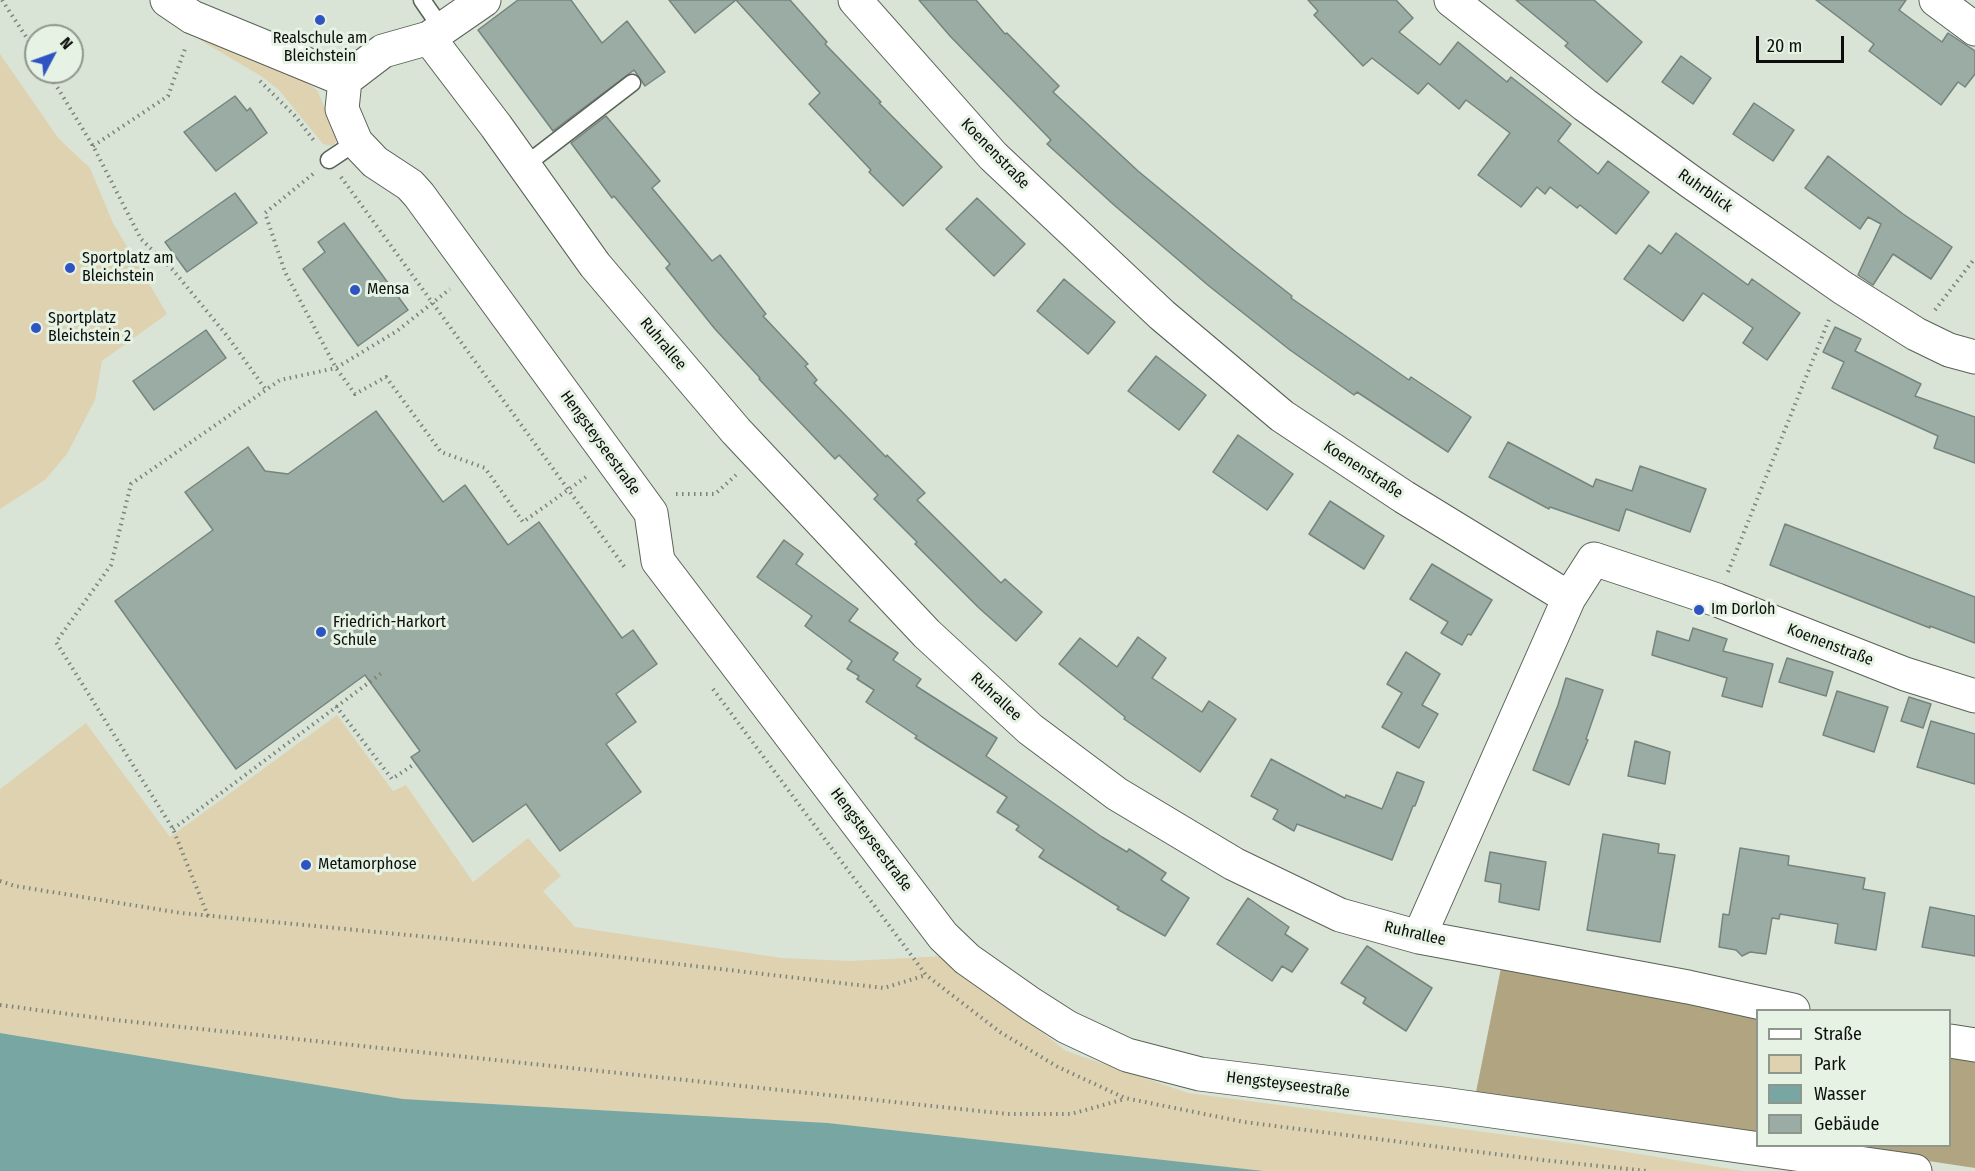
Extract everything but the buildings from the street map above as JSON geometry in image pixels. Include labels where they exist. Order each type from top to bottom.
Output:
[{"type":"street","points":[[179,8],[345,80],[383,51],[435,33],[484,0]]},
{"type":"street","name":"Koenenstraße","points":[[855,0],[993,156],[1162,315],[1282,416],[1414,503],[1569,598],[1594,559],[1717,600],[1905,674],[1975,696]]},
{"type":"street","name":"Ruhrblick","points":[[1451,0],[1585,105],[1843,288],[1916,334],[1949,350],[1975,357]]},
{"type":"street","points":[[1936,0],[1975,29]]},
{"type":"street","name":"Ruhrallee","points":[[435,33],[524,166],[595,265],[758,454],[927,634],[1030,729],[1118,794],[1234,864],[1341,915],[1419,937],[1688,987],[1784,1009]]},
{"type":"street","name":"Hengsteyseestraße","points":[[345,80],[342,109],[356,142],[375,162],[410,185],[651,513],[658,561],[943,936],[967,959],[1031,1005],[1067,1027],[1127,1055],[1200,1074],[1443,1104],[1915,1171]]},
{"type":"street","points":[[1419,937],[1569,598]]},
{"type":"street","points":[[1951,1041],[1975,1045]]},
{"type":"lane","points":[[422,0],[435,33]]},
{"type":"lane","points":[[524,166],[632,83]]},
{"type":"lane","points":[[329,160],[356,142]]},
{"type":"path","points":[[2,0],[24,34]]},
{"type":"path","points":[[93,146],[168,96],[189,39],[179,8]]},
{"type":"path","points":[[252,75],[266,85],[295,116],[329,160],[629,573]]},
{"type":"path","points":[[55,84],[93,146],[141,239],[173,270],[228,337],[266,390]]},
{"type":"path","points":[[304,182],[265,213],[285,272],[336,368],[355,394],[386,377],[441,452],[486,468],[523,522],[569,489]]},
{"type":"path","points":[[1916,334],[1975,258]]},
{"type":"path","points":[[208,916],[173,829],[56,642],[111,565],[131,484],[280,380],[336,368],[398,331],[474,271]]},
{"type":"path","points":[[1717,600],[1836,300],[1843,288]]},
{"type":"path","points":[[687,494],[715,494],[758,454]]},
{"type":"path","points":[[173,829],[383,672]]},
{"type":"path","points":[[710,686],[926,975],[1000,1032],[1058,1067],[1125,1098],[1244,1122],[1647,1171]]},
{"type":"path","points":[[336,706],[392,779],[416,763]]},
{"type":"path","points":[[0,881],[15,886],[181,913],[531,947],[884,988],[926,975]]},
{"type":"path","points":[[0,1005],[106,1019],[1008,1114],[1071,1114],[1125,1098]]},
{"type":"green space","points":[[198,36],[296,75],[317,90],[339,139],[332,146],[323,144],[279,90],[261,76],[200,40]]},
{"type":"green space","name":"Sportplatz am Bleichstein","points":[[0,54],[59,139],[90,168],[113,223],[167,314],[102,361],[95,400],[67,454],[45,480],[0,509]]},
{"type":"green space","points":[[337,715],[393,791],[406,785],[473,882],[528,838],[561,876],[543,891],[575,927],[782,958],[850,961],[944,956],[1066,1051],[1188,1093],[1584,1145],[1743,1171],[1264,1171],[828,1123],[403,1099],[0,1033],[0,789],[86,723],[170,837]]},
{"type":"shaded area","points":[[1501,968],[1756,1015],[1756,1135],[1476,1092]]},
{"type":"shaded area","points":[[1951,1050],[1975,1055],[1975,1168],[1836,1147],[1951,1147]]},
{"type":"water","points":[[0,1033],[403,1099],[828,1123],[1264,1171],[0,1171]]},
{"type":"place","name":"Realschule am Bleichstein","points":[[320,20]]},
{"type":"place","name":"Sportplatz am Bleichstein","points":[[70,268]]},
{"type":"place","name":"Mensa","points":[[355,290]]},
{"type":"place","name":"Sportplatz Bleichstein 2","points":[[36,328]]},
{"type":"place","name":"Im Dorloh","points":[[1699,610]]},
{"type":"place","name":"Friedrich-Harkort Schule","points":[[321,632]]},
{"type":"place","name":"Metamorphose","points":[[306,865]]}]
